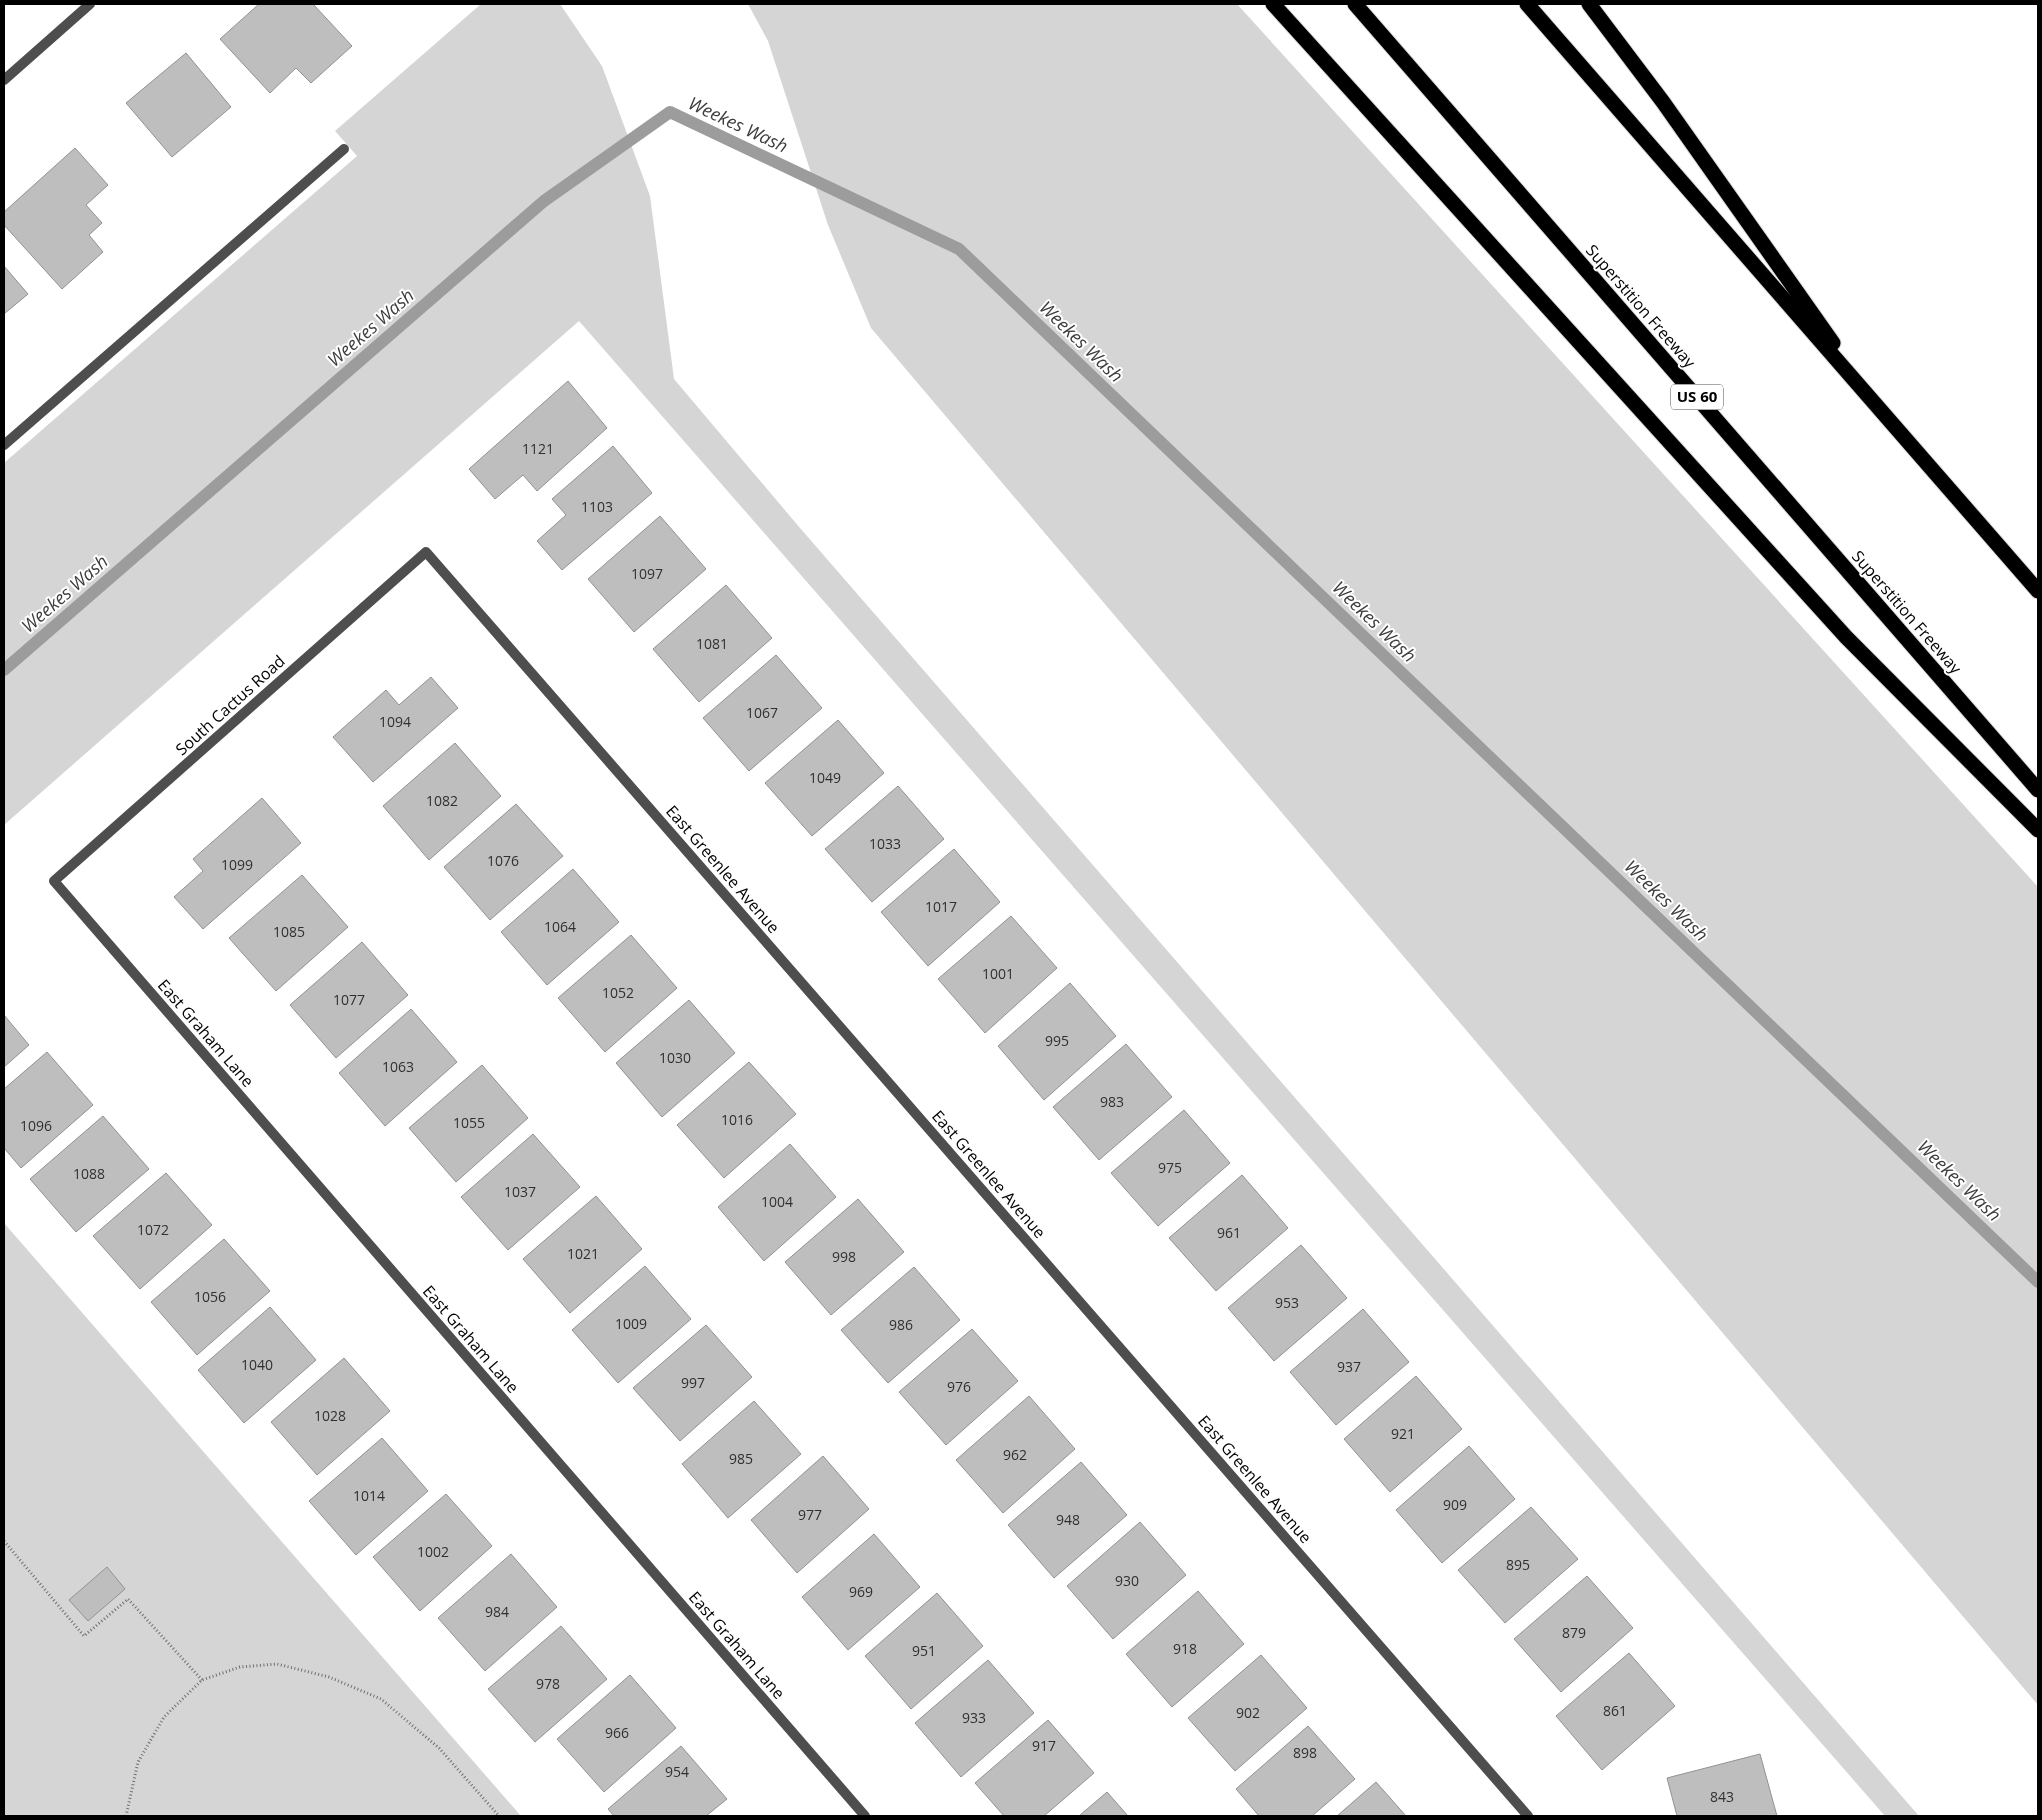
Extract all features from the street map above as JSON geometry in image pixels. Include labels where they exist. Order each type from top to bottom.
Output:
[{"type":"highway","points":[[1272,4],[1846,637],[2038,830]]},
{"type":"highway","name":"Superstition Freeway","points":[[1356,4],[2038,790]]},
{"type":"highway","points":[[1527,4],[2038,591]]},
{"type":"highway","points":[[1589,4],[1664,102],[1881,411]]},
{"type":"street","points":[[4,80],[90,4]]},
{"type":"street","points":[[4,445],[344,150]]},
{"type":"street","name":"South Cactus Road","points":[[54,881],[426,552]]},
{"type":"street","name":"East Greenlee Avenue","points":[[426,552],[1528,1816]]},
{"type":"street","name":"East Graham Lane","points":[[54,881],[865,1816]]},
{"type":"path","points":[[4,1541],[84,1636],[128,1599],[202,1680]]},
{"type":"path","points":[[126,1816],[138,1762],[164,1717],[202,1680],[240,1667],[277,1664],[329,1677],[381,1699],[439,1748],[499,1816]]},
{"type":"shaded area","points":[[481,4],[560,4],[602,66],[650,196],[674,379],[800,528],[1919,1816],[1885,1816],[579,321],[4,825],[4,463],[357,156],[335,131]]},
{"type":"shaded area","points":[[748,4],[1237,4],[2038,887],[2038,1705],[871,328],[828,225],[768,41]]},
{"type":"shaded area","points":[[4,1223],[521,1816],[4,1816]]},
{"type":"building","points":[[259,4],[313,4],[352,46],[311,83],[296,68],[270,93],[220,39]]},
{"type":"building","points":[[186,53],[231,107],[172,157],[126,103]]},
{"type":"building","points":[[75,148],[108,185],[86,205],[102,223],[89,235],[103,252],[62,289],[4,225],[4,212]]},
{"type":"building","points":[[4,266],[28,294],[4,314]]},
{"type":"building","points":[[568,381],[607,428],[537,491],[523,475],[495,499],[469,469]]},
{"type":"building","points":[[613,446],[652,493],[562,570],[537,541],[566,515],[552,499]]},
{"type":"building","points":[[660,516],[706,569],[634,632],[588,579]]},
{"type":"building","points":[[726,585],[772,638],[699,702],[653,649]]},
{"type":"building","points":[[776,655],[822,708],[749,771],[703,718]]},
{"type":"building","points":[[431,677],[458,708],[373,782],[333,737],[386,690],[399,705]]},
{"type":"building","points":[[838,720],[884,773],[812,836],[765,783]]},
{"type":"building","points":[[455,743],[501,796],[429,860],[383,806]]},
{"type":"building","points":[[898,786],[944,839],[872,902],[825,849]]},
{"type":"building","points":[[262,798],[301,843],[203,929],[174,897],[203,871],[193,859]]},
{"type":"building","points":[[516,804],[563,856],[490,920],[444,867]]},
{"type":"building","points":[[954,849],[1000,902],[928,966],[881,912]]},
{"type":"building","points":[[573,869],[619,922],[547,985],[501,932]]},
{"type":"building","points":[[302,875],[348,927],[276,991],[229,938]]},
{"type":"building","points":[[1011,916],[1057,968],[985,1033],[938,979]]},
{"type":"building","points":[[631,935],[677,988],[605,1052],[558,998]]},
{"type":"building","points":[[362,942],[408,995],[336,1058],[290,1005]]},
{"type":"building","points":[[1070,983],[1116,1036],[1044,1100],[998,1046]]},
{"type":"building","points":[[689,1000],[735,1053],[662,1117],[616,1063]]},
{"type":"building","points":[[411,1009],[457,1062],[385,1126],[339,1073]]},
{"type":"building","points":[[4,1015],[29,1045],[4,1067]]},
{"type":"building","points":[[1126,1044],[1172,1097],[1099,1160],[1053,1107]]},
{"type":"building","points":[[47,1052],[93,1105],[21,1168],[4,1148],[4,1089]]},
{"type":"building","points":[[749,1062],[796,1114],[724,1178],[677,1125]]},
{"type":"building","points":[[482,1065],[528,1118],[456,1182],[409,1128]]},
{"type":"building","points":[[1184,1110],[1230,1163],[1158,1226],[1111,1173]]},
{"type":"building","points":[[103,1116],[149,1169],[76,1232],[30,1179]]},
{"type":"building","points":[[533,1134],[580,1187],[508,1250],[461,1197]]},
{"type":"building","points":[[790,1144],[836,1197],[764,1261],[718,1207]]},
{"type":"building","points":[[166,1173],[212,1225],[140,1289],[93,1236]]},
{"type":"building","points":[[1242,1175],[1288,1228],[1216,1291],[1169,1238]]},
{"type":"building","points":[[596,1196],[642,1249],[570,1313],[523,1259]]},
{"type":"building","points":[[858,1199],[904,1252],[831,1315],[785,1262]]},
{"type":"building","points":[[224,1239],[270,1291],[197,1355],[151,1302]]},
{"type":"building","points":[[1301,1245],[1347,1298],[1274,1361],[1228,1308]]},
{"type":"building","points":[[645,1266],[691,1319],[618,1383],[572,1330]]},
{"type":"building","points":[[914,1267],[960,1320],[888,1383],[841,1330]]},
{"type":"building","points":[[270,1307],[316,1360],[244,1423],[198,1370]]},
{"type":"building","points":[[1363,1309],[1409,1362],[1336,1425],[1290,1372]]},
{"type":"building","points":[[706,1325],[752,1377],[680,1441],[633,1388]]},
{"type":"building","points":[[972,1329],[1018,1381],[946,1445],[899,1392]]},
{"type":"building","points":[[344,1358],[390,1411],[317,1475],[271,1422]]},
{"type":"building","points":[[1416,1376],[1462,1429],[1390,1492],[1344,1439]]},
{"type":"building","points":[[1029,1396],[1075,1449],[1003,1513],[956,1460]]},
{"type":"building","points":[[754,1401],[801,1454],[728,1518],[682,1464]]},
{"type":"building","points":[[382,1438],[428,1491],[356,1555],[309,1501]]},
{"type":"building","points":[[1469,1446],[1515,1499],[1442,1563],[1396,1510]]},
{"type":"building","points":[[823,1456],[869,1509],[797,1573],[751,1520]]},
{"type":"building","points":[[1081,1462],[1127,1515],[1054,1578],[1008,1525]]},
{"type":"building","points":[[446,1494],[492,1546],[420,1611],[373,1557]]},
{"type":"building","points":[[1531,1507],[1578,1559],[1505,1623],[1458,1570]]},
{"type":"building","points":[[1140,1522],[1186,1575],[1113,1639],[1067,1586]]},
{"type":"building","points":[[874,1534],[920,1587],[848,1650],[802,1597]]},
{"type":"building","points":[[511,1554],[557,1607],[485,1671],[438,1618]]},
{"type":"building","points":[[107,1567],[125,1589],[88,1621],[69,1600]]},
{"type":"building","points":[[1587,1576],[1633,1628],[1561,1692],[1514,1639]]},
{"type":"building","points":[[1198,1591],[1244,1644],[1172,1707],[1126,1654]]},
{"type":"building","points":[[937,1593],[983,1646],[911,1709],[865,1656]]},
{"type":"building","points":[[561,1626],[607,1679],[535,1742],[488,1689]]},
{"type":"building","points":[[1629,1653],[1675,1706],[1602,1770],[1556,1716]]},
{"type":"building","points":[[1261,1655],[1307,1708],[1235,1771],[1188,1718]]},
{"type":"building","points":[[988,1660],[1034,1713],[961,1777],[915,1723]]},
{"type":"building","points":[[630,1675],[676,1728],[604,1792],[557,1739]]},
{"type":"building","points":[[1048,1720],[1094,1773],[1044,1816],[1004,1816],[975,1783]]},
{"type":"building","points":[[1308,1726],[1355,1779],[1312,1816],[1259,1816],[1236,1789]]},
{"type":"building","points":[[681,1746],[727,1799],[706,1816],[614,1816],[608,1809]]},
{"type":"building","points":[[1760,1754],[1777,1816],[1677,1816],[1667,1778]]},
{"type":"building","points":[[1376,1782],[1406,1816],[1337,1816]]},
{"type":"building","points":[[1107,1792],[1128,1816],[1079,1816]]},
{"type":"waterway","name":"Weekes Wash","points":[[4,670],[544,201],[670,112],[959,249],[2038,1282]]}]
